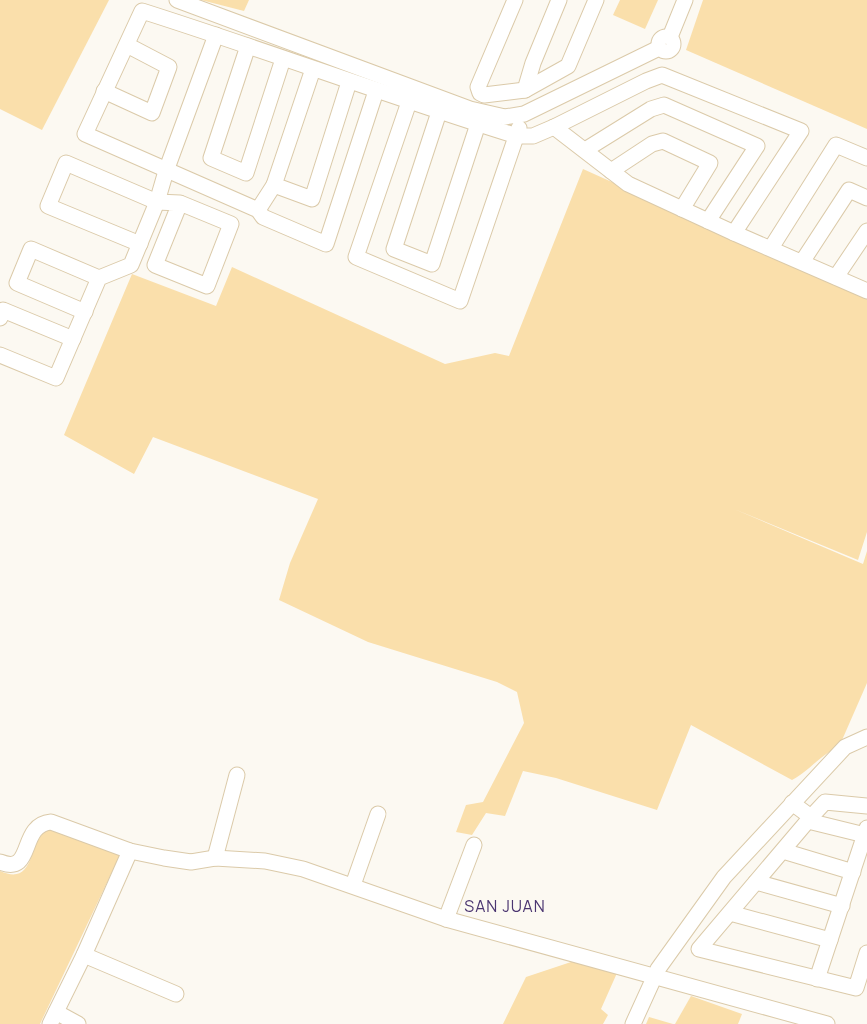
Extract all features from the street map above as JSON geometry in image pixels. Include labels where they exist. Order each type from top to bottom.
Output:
[{"type":"street","points":[[177,0],[470,109],[505,117],[524,114],[664,42],[686,0]]},
{"type":"street","points":[[515,0],[478,87],[480,93],[484,96],[525,90],[568,66],[596,0]]},
{"type":"street","points":[[525,90],[533,63],[559,0]]},
{"type":"street","points":[[376,91],[326,244],[263,217],[258,210],[166,171],[85,134],[142,11],[216,35],[349,82],[517,136],[533,136],[646,81],[662,75],[800,131],[734,233]]},
{"type":"street","points":[[85,312],[17,283],[31,249],[99,278],[131,265],[157,202],[166,171],[216,35]]},
{"type":"street","points":[[104,91],[152,113],[170,67],[127,45]]},
{"type":"street","points":[[248,46],[210,158],[246,173],[283,59]]},
{"type":"street","points":[[258,210],[274,185],[313,69]]},
{"type":"street","points":[[274,185],[312,199],[349,82]]},
{"type":"street","points":[[409,102],[356,257],[460,301],[524,114]]},
{"type":"street","points":[[585,150],[651,108],[660,105],[664,105],[757,146],[708,221]]},
{"type":"street","points":[[439,112],[394,248],[432,264],[478,124]]},
{"type":"street","points":[[554,127],[628,184],[734,233],[867,291]]},
{"type":"street","points":[[611,170],[652,144],[663,141],[710,163],[682,209]]},
{"type":"street","points":[[771,248],[836,145],[867,158]]},
{"type":"street","points":[[140,244],[48,206],[66,163],[157,202],[180,203],[231,224],[207,286],[155,265],[180,203]]},
{"type":"street","points":[[802,262],[849,190],[867,198]]},
{"type":"street","points":[[836,277],[867,231]]},
{"type":"street","points":[[0,355],[56,378],[99,278]]},
{"type":"street","points":[[0,318],[4,310],[73,339]]},
{"type":"street","points":[[633,1024],[653,977],[724,877],[845,746],[867,737]]},
{"type":"street","points":[[215,858],[237,775]]},
{"type":"street","points":[[867,806],[825,802],[699,949],[856,988],[864,977],[867,954]]},
{"type":"street","points":[[792,803],[810,819],[866,832],[817,978]]},
{"type":"street","points":[[353,886],[378,814]]},
{"type":"street","points":[[0,862],[10,866],[16,865],[20,860],[35,828],[42,822],[51,822],[130,851],[191,862],[215,858],[265,861],[303,869],[446,919],[827,1024]]},
{"type":"street","points":[[446,919],[474,845]]},
{"type":"street","points":[[783,850],[853,872]]},
{"type":"street","points":[[78,1024],[53,1018],[84,955],[130,851]]},
{"type":"street","points":[[756,882],[842,906]]},
{"type":"street","points":[[730,912],[830,940]]},
{"type":"street","points":[[84,955],[176,994]]},
{"type":"shaded area","points":[[0,0],[109,0],[42,130],[0,109]]},
{"type":"shaded area","points":[[201,0],[249,0],[244,11]]},
{"type":"shaded area","points":[[620,0],[658,0],[645,29],[613,15]]},
{"type":"shaded area","points":[[703,0],[867,0],[867,129],[686,50]]},
{"type":"shaded area","points":[[583,169],[867,297],[867,532],[858,560],[734,509],[863,564],[867,551],[867,683],[839,747],[825,755],[792,780],[691,725],[657,810],[556,778],[523,771],[505,816],[486,813],[472,835],[456,832],[466,805],[483,802],[524,723],[517,692],[497,682],[368,642],[279,600],[290,563],[318,499],[153,437],[134,474],[64,435],[132,274],[216,306],[232,267],[445,364],[495,353],[509,356]]},
{"type":"shaded area","points":[[57,826],[121,853],[40,1024],[0,1024],[0,871],[11,874],[19,874],[29,863],[38,840],[43,833]]},
{"type":"shaded area","points":[[577,960],[617,973],[601,1009],[608,1015],[603,1024],[503,1024],[526,977]]},
{"type":"shaded area","points":[[691,996],[742,1014],[738,1024],[675,1024]]},
{"type":"shaded area","points":[[649,1017],[673,1024],[646,1024]]},
{"type":"district","name":"SAN JUAN","points":[[505,906]]}]
